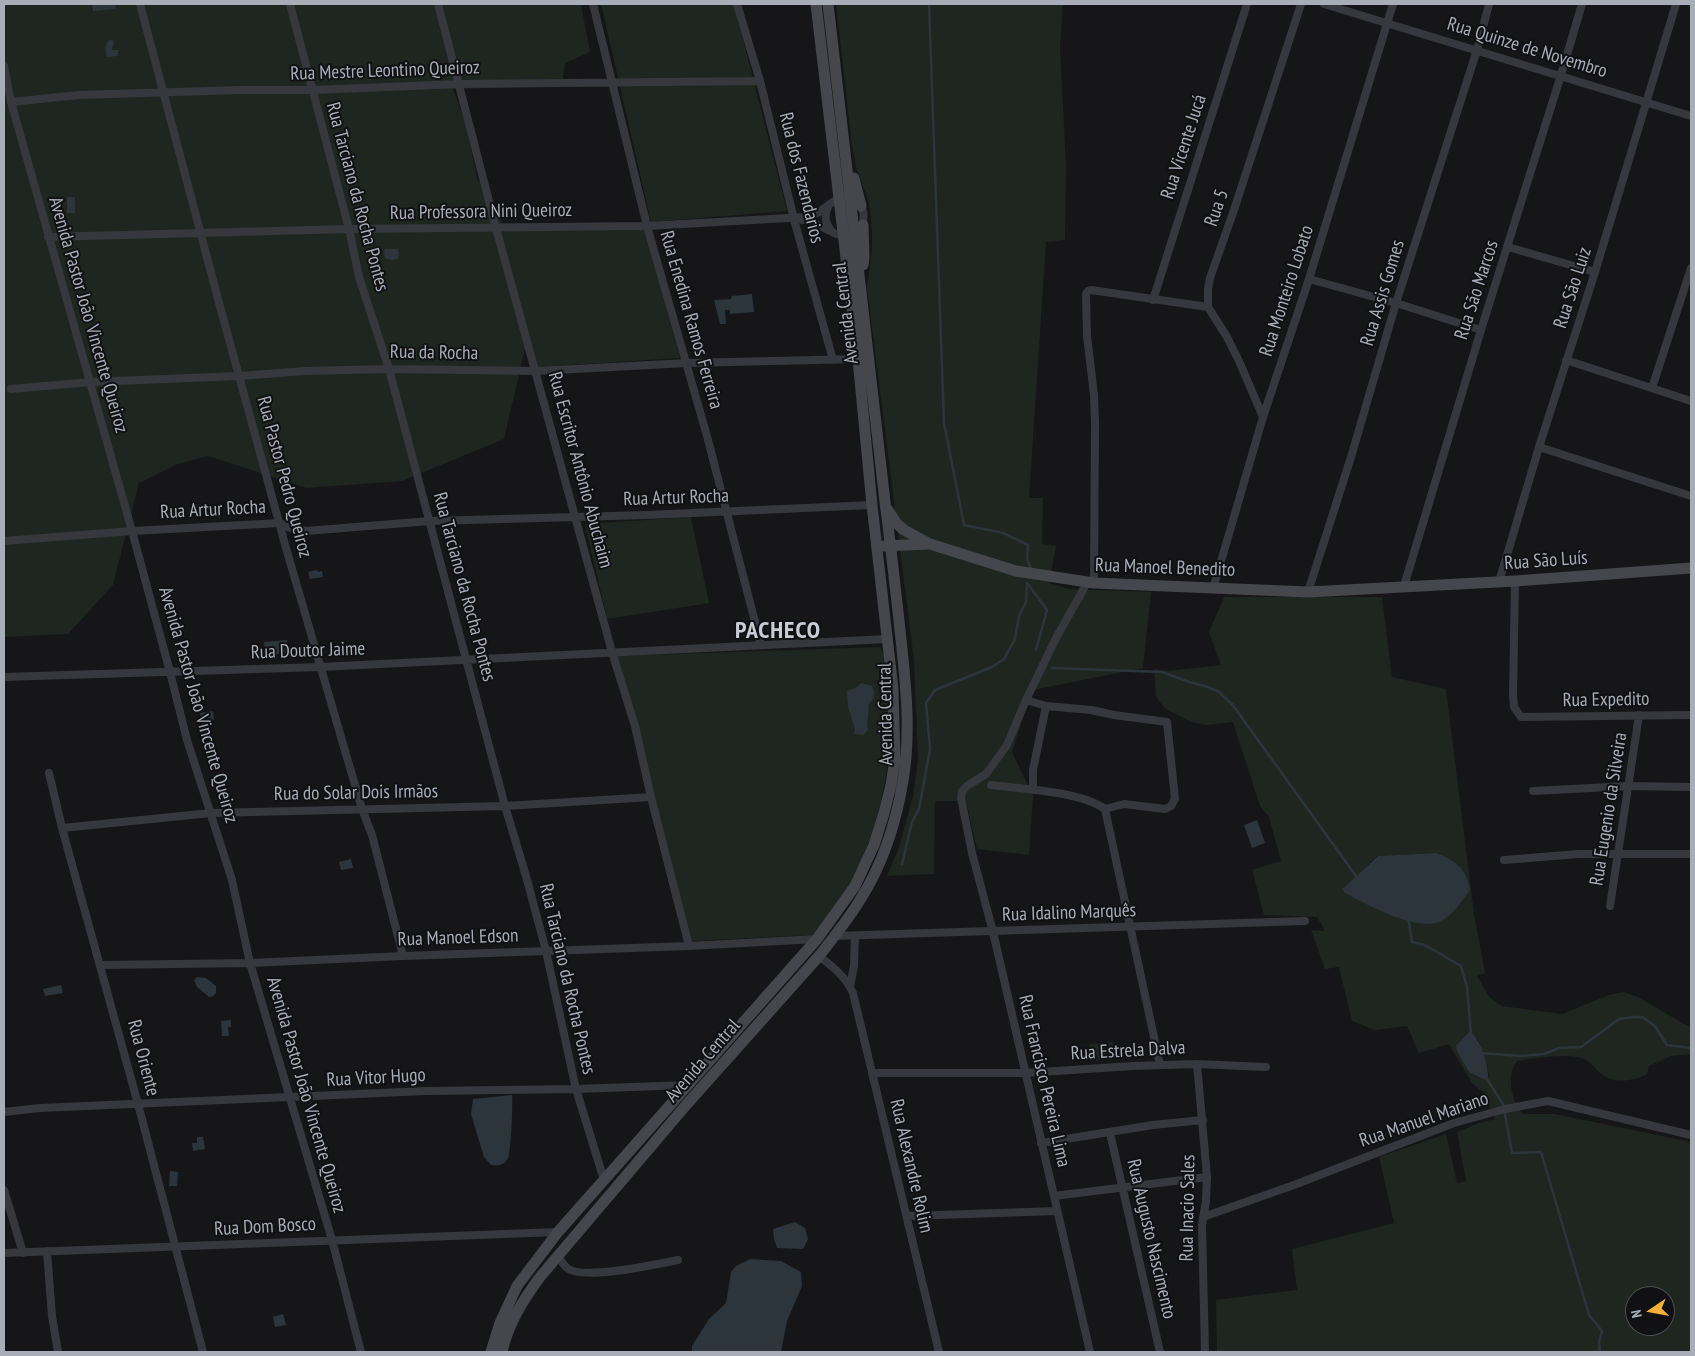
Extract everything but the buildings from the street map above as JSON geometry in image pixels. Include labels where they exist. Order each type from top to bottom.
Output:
[{"type":"main road","name":"Avenida Central","points":[[502,1352],[508,1333],[523,1301],[558,1255],[687,1104],[819,956],[859,903],[884,854],[892,832],[903,780],[908,738],[906,698],[893,562],[861,290],[848,235],[834,202],[834,161],[816,4]]},
{"type":"main road","name":"Avenida Central","points":[[491,1352],[500,1323],[518,1286],[558,1232],[690,1085],[817,939],[855,886],[874,845],[891,785],[895,760],[893,689],[845,253],[850,198],[828,4]]},
{"type":"main road","points":[[845,153],[854,177],[861,206]]},
{"type":"main road","points":[[861,290],[864,257],[863,225]]},
{"type":"main road","points":[[831,231],[840,241],[845,253]]},
{"type":"main road","name":"Rua Manoel Benedito","points":[[886,506],[896,523],[904,530],[930,544],[1016,571],[1090,583],[1308,592],[1404,586]]},
{"type":"main road","name":"Rua Manoel Benedito","points":[[877,547],[930,544]]},
{"type":"main road","points":[[893,562],[901,551],[914,545]]},
{"type":"main road","name":"Rua São Luís","points":[[1404,586],[1515,581],[1691,568]]},
{"type":"street","name":"Rua Pastor Pedro Queiroz","points":[[140,4],[239,376],[320,667],[362,809],[372,835],[403,956]]},
{"type":"street","name":"Rua Tarciano da Rocha Pontes","points":[[290,4],[349,229],[359,277],[389,369],[505,806],[546,951],[576,1089],[604,1180]]},
{"type":"street","name":"Rua Escritor Antônio Abuchaim","points":[[438,4],[496,228],[537,371],[612,652],[635,726],[689,946]]},
{"type":"street","name":"Rua Enedina Ramos Ferreira","points":[[593,4],[647,226],[707,436],[761,645]]},
{"type":"street","name":"Rua dos Fazendarios","points":[[737,4],[760,81],[794,218],[833,360]]},
{"type":"street","name":"Rua Vicente Jucá","points":[[1154,300],[1247,4]]},
{"type":"street","name":"Rua 5","points":[[1208,307],[1210,278],[1234,210],[1300,4]]},
{"type":"street","name":"Rua Quinze de Novembro","points":[[1324,4],[1691,116]]},
{"type":"street","name":"Rua Monteiro Lobato","points":[[1213,589],[1263,417],[1309,279],[1394,4]]},
{"type":"street","name":"Rua Assis Gomes","points":[[1308,592],[1351,457],[1396,303],[1477,50],[1489,4]]},
{"type":"street","name":"Rua São Marcos","points":[[1404,586],[1582,4]]},
{"type":"street","name":"Rua São Luiz","points":[[1499,582],[1676,4]]},
{"type":"street","name":"Avenida Pastor João Vincente Queiroz","points":[[4,66],[11,102],[48,237],[91,382],[187,740],[232,880],[250,963],[332,1240],[361,1352]]},
{"type":"street","name":"Rua Mestre Leontino Queiroz","points":[[11,102],[78,96],[240,90],[312,90],[460,84],[760,81]]},
{"type":"street","points":[[850,198],[861,206],[864,212],[863,225],[848,235],[831,231],[810,221],[794,218],[811,216],[834,202],[850,198]]},
{"type":"street","points":[[831,231],[825,215],[834,202]]},
{"type":"street","name":"Rua Professora Nini Queiroz","points":[[48,237],[349,229],[647,226],[794,218]]},
{"type":"street","points":[[1508,246],[1595,272]]},
{"type":"street","points":[[1652,388],[1691,268]]},
{"type":"street","points":[[1309,279],[1396,303],[1481,330]]},
{"type":"street","points":[[1105,809],[1124,804],[1165,809],[1171,806],[1175,799],[1167,722],[1091,710],[1046,706],[1026,700],[1056,638],[1090,583],[1095,424],[1092,374],[1087,336],[1086,294],[1088,291],[1208,307],[1227,337],[1263,417]]},
{"type":"street","points":[[1682,297],[1691,300]]},
{"type":"street","name":"Rua da Rocha","points":[[11,389],[91,382],[239,376],[305,371],[389,369],[537,371],[858,359]]},
{"type":"street","points":[[1566,360],[1691,402]]},
{"type":"street","points":[[1539,447],[1691,496]]},
{"type":"street","name":"Rua Artur Rocha","points":[[4,541],[132,531],[280,523],[290,528],[306,531],[430,521],[577,518],[872,505]]},
{"type":"street","name":"Rua Expedito","points":[[1515,581],[1513,696],[1514,707],[1521,717],[1691,715]]},
{"type":"street","name":"Rua Doutor Jaime","points":[[4,677],[320,667],[888,639]]},
{"type":"street","name":"Rua Francisco Pereira Lima","points":[[1026,700],[1007,745],[986,774],[962,791],[961,798],[1090,1352]]},
{"type":"street","points":[[1033,790],[1033,770],[1046,706]]},
{"type":"street","name":"Rua Eugenio da Silveira","points":[[1610,906],[1639,716]]},
{"type":"street","name":"Rua Oriente","points":[[48,773],[203,1352]]},
{"type":"street","points":[[991,785],[1070,794],[1098,804],[1105,809],[1160,1065]]},
{"type":"street","points":[[1532,791],[1629,786],[1691,787]]},
{"type":"street","name":"Rua do Solar Dois Irmãos","points":[[62,828],[211,813],[505,806],[651,797]]},
{"type":"street","points":[[1504,860],[1578,854],[1691,854]]},
{"type":"street","name":"Rua Idalino Marquês","points":[[834,936],[1305,921]]},
{"type":"street","name":"Rua Alexandre Rolim","points":[[850,987],[854,966],[855,936]]},
{"type":"street","name":"Rua Manoel Edson","points":[[100,966],[250,963],[689,946],[817,939]]},
{"type":"street","name":"Rua Alexandre Rolim","points":[[819,956],[836,969],[853,993],[938,1352]]},
{"type":"street","name":"Rua Estrela Dalva","points":[[872,1073],[1025,1073],[1197,1064],[1266,1067]]},
{"type":"street","name":"Rua Inacio Sales","points":[[1197,1064],[1207,1177],[1203,1218],[1205,1352]]},
{"type":"street","name":"Rua Vitor Hugo","points":[[4,1112],[40,1108],[426,1091],[690,1085]]},
{"type":"street","name":"Rua Manuel Mariano","points":[[1203,1218],[1454,1123],[1505,1109],[1548,1101],[1691,1135]]},
{"type":"street","points":[[1041,1143],[1153,1125],[1203,1120]]},
{"type":"street","name":"Rua Augusto Nascimento","points":[[1110,1133],[1124,1187],[1160,1352]]},
{"type":"street","points":[[1054,1196],[1207,1177]]},
{"type":"street","points":[[4,1190],[23,1253]]},
{"type":"street","points":[[907,1216],[1057,1211]]},
{"type":"street","name":"Rua Dom Bosco","points":[[4,1253],[558,1232]]},
{"type":"street","points":[[47,1251],[52,1316],[58,1352]]},
{"type":"street","points":[[558,1255],[566,1268],[575,1271],[592,1272],[628,1270],[678,1260]]},
{"type":"shaded area","points":[[4,4],[581,4],[590,52],[565,63],[562,86],[453,89],[465,121],[477,178],[507,231],[645,230],[680,358],[538,367],[527,340],[504,439],[402,481],[307,488],[208,456],[178,464],[139,483],[113,585],[68,634],[4,637]]},
{"type":"shaded area","points":[[92,4],[115,4],[116,9],[93,11]]},
{"type":"shaded area","points":[[601,4],[734,4],[787,211],[651,222]]},
{"type":"shaded area","points":[[836,4],[1063,4],[1060,47],[1066,166],[1065,240],[1046,242],[1029,498],[1043,498],[1042,544],[1056,546],[1049,583],[1070,589],[1151,592],[1143,668],[1028,691],[1027,705],[1012,752],[1033,796],[1029,855],[977,849],[966,801],[935,801],[934,874],[887,876],[899,847],[913,796],[918,760],[914,660],[867,288],[872,250],[869,203],[856,167],[852,146]]},
{"type":"shaded area","points":[[111,40],[114,41],[112,50],[119,50],[117,56],[107,57],[106,44]]},
{"type":"shaded area","points":[[67,197],[75,197],[75,213],[67,213]]},
{"type":"shaded area","points":[[385,249],[398,249],[399,257],[392,260],[385,258]]},
{"type":"shaded area","points":[[752,294],[754,312],[730,314],[730,310],[725,310],[726,324],[720,324],[714,300],[731,299],[732,296]]},
{"type":"shaded area","points":[[691,517],[709,603],[607,619],[585,524]]},
{"type":"shaded area","points":[[317,570],[318,572],[322,571],[323,577],[310,579],[308,572]]},
{"type":"shaded area","points":[[1224,597],[1382,597],[1392,677],[1446,689],[1474,914],[1485,973],[1477,976],[1489,997],[1502,1006],[1562,1014],[1609,995],[1624,992],[1638,997],[1691,1027],[1691,1054],[1671,1056],[1649,1066],[1647,1074],[1637,1078],[1613,1080],[1600,1073],[1590,1062],[1583,1058],[1548,1057],[1517,1061],[1512,1073],[1511,1088],[1515,1102],[1523,1114],[1555,1114],[1691,1142],[1691,1352],[1217,1352],[1216,1300],[1297,1290],[1292,1249],[1394,1223],[1379,1157],[1446,1134],[1457,1183],[1466,1181],[1457,1132],[1495,1119],[1485,1094],[1472,1083],[1449,1044],[1419,1053],[1407,1026],[1375,1030],[1352,1021],[1339,967],[1325,969],[1311,930],[1325,931],[1317,917],[1264,915],[1252,870],[1281,861],[1269,817],[1260,806],[1233,722],[1206,725],[1191,722],[1164,708],[1156,696],[1154,669],[1168,671],[1221,665],[1209,632]],"holes":[[[1436,853],[1342,889],[1377,856]],[[1477,1037],[1487,1064],[1488,1081],[1470,1073]]]},
{"type":"shaded area","points":[[287,640],[288,653],[265,655],[264,642]]},
{"type":"shaded area","points":[[880,647],[884,656],[890,717],[886,777],[872,835],[857,872],[848,888],[813,935],[691,941],[614,656]]},
{"type":"shaded area","points":[[861,683],[872,686],[874,694],[868,705],[868,730],[863,735],[854,734],[855,729],[848,707],[847,691]]},
{"type":"shaded area","points":[[213,711],[214,720],[201,722],[200,713]]},
{"type":"shaded area","points":[[1257,820],[1265,843],[1252,848],[1244,825]]},
{"type":"shaded area","points":[[1436,853],[1459,866],[1466,876],[1470,890],[1454,911],[1441,921],[1431,924],[1419,923],[1392,916],[1365,904],[1345,893],[1342,889],[1378,856]]},
{"type":"shaded area","points":[[351,859],[353,868],[341,870],[339,862]]},
{"type":"shaded area","points":[[197,977],[206,978],[216,986],[216,993],[213,996],[209,997],[197,987],[194,980]]},
{"type":"shaded area","points":[[61,985],[63,993],[45,996],[43,989]]},
{"type":"shaded area","points":[[231,1020],[231,1027],[228,1027],[229,1036],[222,1036],[221,1021]]},
{"type":"shaded area","points":[[1470,1031],[1478,1041],[1484,1054],[1488,1081],[1470,1073],[1458,1053],[1456,1046]]},
{"type":"shaded area","points":[[1113,1042],[1115,1059],[1090,1061],[1089,1044]]},
{"type":"shaded area","points":[[512,1095],[512,1128],[508,1158],[501,1164],[491,1165],[484,1157],[471,1114],[473,1099]]},
{"type":"shaded area","points":[[197,1137],[203,1137],[205,1149],[193,1151],[192,1143],[197,1143]]},
{"type":"shaded area","points":[[170,1171],[178,1172],[177,1186],[169,1186]]},
{"type":"shaded area","points":[[795,1222],[805,1228],[808,1239],[803,1249],[777,1248],[773,1229]]},
{"type":"shaded area","points":[[750,1259],[781,1261],[801,1272],[802,1286],[787,1321],[781,1352],[692,1352],[692,1346],[709,1319],[726,1303],[731,1272],[736,1266]]},
{"type":"shaded area","points":[[283,1314],[286,1325],[275,1327],[273,1317]]},
{"type":"waterway","points":[[929,4],[944,423],[964,525],[1003,533],[1028,545],[1027,559],[1031,568]]},
{"type":"waterway","points":[[902,864],[912,822],[919,809],[930,749],[926,703],[935,690],[992,667],[1004,659],[1015,639],[1019,616],[1026,602],[1027,583]]},
{"type":"waterway","points":[[1028,584],[1047,610],[1036,650]]},
{"type":"waterway","points":[[1052,668],[1162,672],[1219,692],[1232,704],[1356,876],[1360,876]]},
{"type":"waterway","points":[[1408,917],[1412,942],[1425,945],[1461,966],[1467,987],[1471,1035]]},
{"type":"waterway","points":[[1481,1053],[1521,1056],[1544,1054],[1559,1048],[1581,1047],[1619,1019],[1634,1017],[1642,1017],[1655,1026],[1667,1045],[1691,1048]]},
{"type":"waterway","points":[[1487,1079],[1503,1104],[1512,1153],[1541,1152],[1589,1315],[1602,1331],[1599,1342],[1600,1352]]},
{"type":"district","name":"PACHECO","points":[[778,631]]}]
